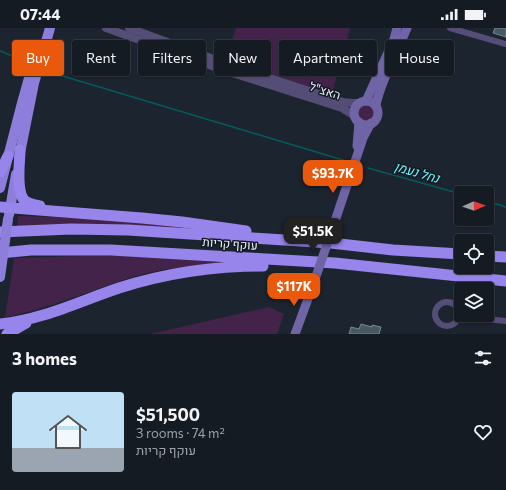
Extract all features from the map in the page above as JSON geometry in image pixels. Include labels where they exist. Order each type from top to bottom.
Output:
[{"type":"highway","points":[[0,188],[43,28]]},
{"type":"highway","points":[[0,278],[6,211],[34,84],[50,28]]},
{"type":"highway","points":[[20,150],[19,186],[20,193],[24,200],[34,205],[68,212]]},
{"type":"highway","points":[[0,172],[8,156]]},
{"type":"highway","points":[[6,211],[68,212],[142,218],[182,222],[331,243]]},
{"type":"highway","name":"עוקף קריות","points":[[0,232],[98,229],[331,243],[393,250],[454,254]]},
{"type":"highway","name":"עוקף קריות","points":[[0,253],[31,250],[111,250],[335,263],[506,281]]},
{"type":"highway","points":[[494,256],[506,257]]},
{"type":"highway","points":[[0,324],[38,317],[121,288],[163,276],[189,271],[240,266],[360,266]]},
{"type":"highway","points":[[8,334],[38,317]]},
{"type":"main road","points":[[392,28],[394,39]]},
{"type":"main road","points":[[352,171],[356,150],[357,119],[355,108],[363,102],[394,39],[397,28]]},
{"type":"main road","points":[[357,119],[366,124],[376,120],[378,116],[378,109],[376,105],[378,96],[407,28]]},
{"type":"main road","points":[[363,102],[373,103],[376,105]]},
{"type":"main road","points":[[295,334],[363,138],[371,123]]},
{"type":"street","name":"האצ\"ל","points":[[106,28],[226,71],[342,108],[357,119]]},
{"type":"street","name":"האצ\"ל","points":[[128,28],[222,62],[343,102],[352,104],[363,102]]},
{"type":"street","points":[[450,28],[506,44]]},
{"type":"street","points":[[494,320],[506,321]]},
{"type":"shaded area","points":[[236,28],[350,28],[347,40],[279,40],[279,76],[337,76],[332,94],[271,75],[271,40],[232,40]]},
{"type":"shaded area","points":[[366,104],[372,107],[375,113],[372,119],[366,122],[360,119],[357,113],[360,107]]},
{"type":"shaded area","points":[[18,216],[106,219],[206,230],[17,226]]},
{"type":"shaded area","points":[[128,256],[240,262],[152,272],[42,308],[5,317],[14,258]]},
{"type":"shaded area","points":[[269,307],[284,314],[277,334],[150,334]]},
{"type":"building","points":[[495,28],[506,28],[506,37],[493,33]]},
{"type":"building","points":[[361,324],[372,327],[372,325],[381,327],[379,334],[349,334],[351,327],[359,329]]},
{"type":"waterway","points":[[0,51],[12,56]]},
{"type":"waterway","points":[[63,76],[343,160]]},
{"type":"waterway","name":"נחל נעמן","points":[[368,168],[454,192]]},
{"type":"waterway","name":"נחל נעמן","points":[[494,203],[506,207]]}]
